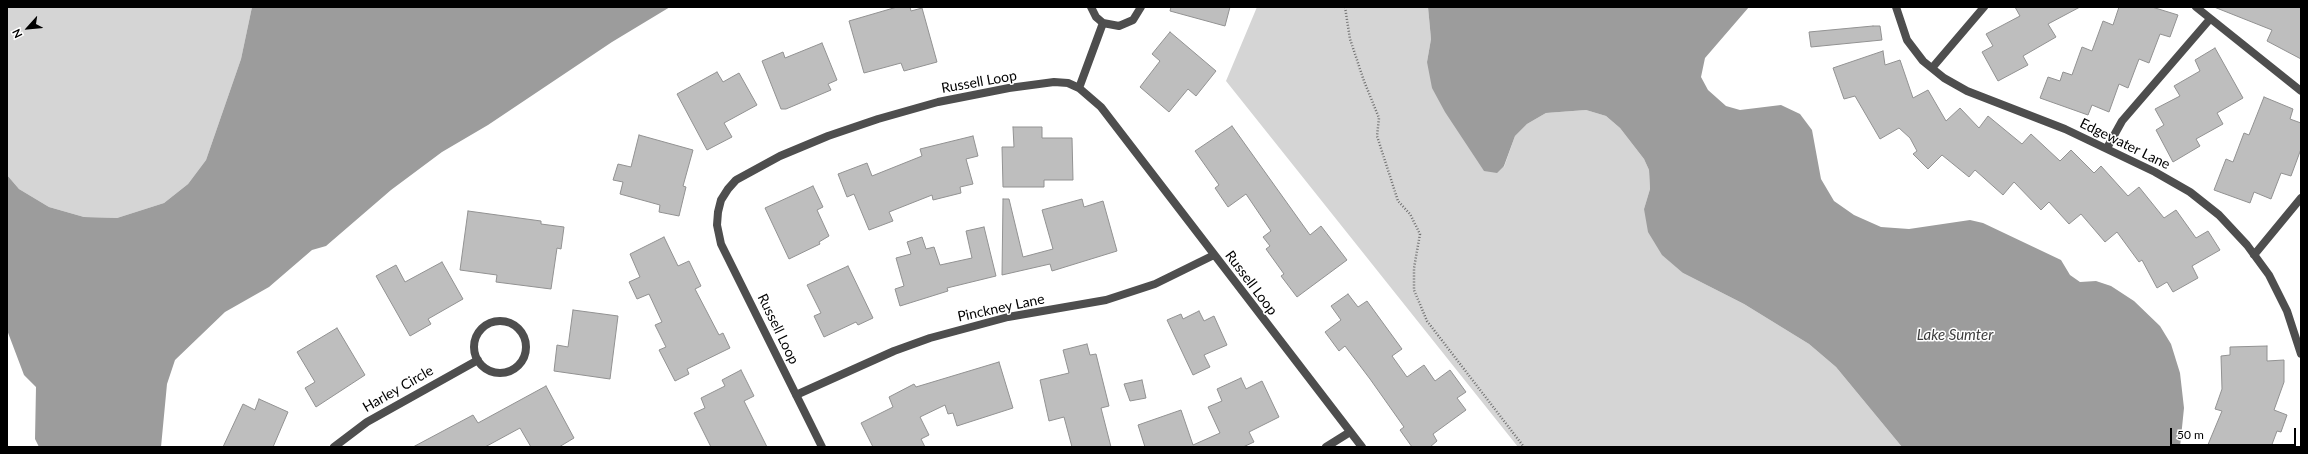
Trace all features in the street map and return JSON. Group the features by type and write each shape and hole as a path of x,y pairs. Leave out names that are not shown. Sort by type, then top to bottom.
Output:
{"street":[{"path":"1091,7 1096,17 1103,23 1119,26 1127,24 1136,17 1141,7"},
{"name":"Edgewater Lane","path":"1896,7 1907,40 1932,68 1944,78 1967,91 2013,107 2156,172 2190,192 2219,215 2254,255 2269,275 2287,311 2301,354"},
{"path":"1932,68 1984,7"},
{"path":"2196,7 2301,91"},
{"path":"2106,148 2122,120 2210,19"},
{"path":"1078,88 1103,23"},
{"name":"Russell Loop","path":"822,447 721,244 717,225 721,200 736,180 780,156 828,136 938,102 1009,88 1054,82 1068,84 1078,88 1101,107 1362,447"},
{"path":"2254,255 2301,198"},
{"name":"Pinckney Lane","path":"796,395 894,351 930,338 1008,317 1106,300 1155,284 1214,255"},
{"path":"494,321 510,323 522,333 526,342 525,351 517,366 500,373 484,367 478,360 474,344 476,336 487,324 494,321"},
{"name":"Harley Circle","path":"334,447 367,422 478,360"},
{"path":"1326,447 1350,432"}],"path":[{"path":"1345,7 1350,39 1364,81 1379,118 1378,136 1395,194 1398,201 1410,214 1420,234 1414,268 1414,290 1427,321 1524,447"}],"shaded area":[{"path":"7,7 252,7 241,59 206,160 188,184 164,203 117,218 84,217 49,207 19,189 7,175"},
{"path":"1257,7 1428,7 1431,39 1427,62 1504,167 1515,136 1527,124 1546,113 1586,110 1606,116 1620,128 1644,159 1649,170 1650,189 1644,209 1683,273 1744,304 1809,344 1836,367 1902,447 1518,447 1226,81"}],"water":[{"path":"252,7 670,7 612,42 488,125 442,152 391,190 326,246 312,250 269,287 225,312 175,360 167,384 161,447 39,447 35,439 36,387 24,375 7,330 7,175 19,189 49,207 84,217 117,218 164,203 188,184 206,160 241,59"},
{"name":"Lake Sumter","path":"1428,7 1749,7 1705,58 1701,77 1708,90 1726,106 1740,110 1781,105 1800,114 1812,130 1821,179 1834,201 1854,215 1881,227 1909,229 1970,220 1983,223 2061,260 2070,275 2080,282 2096,281 2111,286 2134,301 2160,326 2171,344 2180,373 2184,408 2180,447 1902,447 1836,367 1809,344 1744,304 1683,273 1662,255 1648,232 1644,209 1650,189 1649,170 1644,159 1620,128 1606,116 1586,110 1546,113 1527,124 1515,136 1504,166 1497,173 1484,171 1445,112 1432,88 1427,62 1431,39"}],"building":[{"path":"897,7 910,7 911,11 922,8 937,62 904,71 901,63 864,73 849,21"},
{"path":"1171,7 1230,7 1225,26 1170,11"},
{"path":"2015,7 2080,7 2048,24 2056,37 2023,56 2028,65 1998,81 1982,52 1993,46 1986,34 2020,16"},
{"path":"2119,7 2152,7 2178,15 2170,37 2160,34 2149,63 2139,59 2128,88 2119,84 2109,112 2092,105 2088,115 2040,98 2048,77 2060,81 2063,72 2072,75 2082,47 2092,51 2103,21 2113,25"},
{"path":"2214,7 2301,7 2301,59 2267,41 2272,30"},
{"path":"1880,26 1882,40 1811,47 1809,32"},
{"path":"1170,32 1216,71 1196,96 1188,89 1169,112 1140,87 1160,61 1152,54"},
{"path":"822,43 837,80 828,84 831,90 786,109 781,109 762,61 783,52 785,58"},
{"path":"2215,48 2243,98 2217,113 2223,124 2196,139 2200,146 2173,162 2156,130 2164,125 2155,109 2180,96 2174,86 2200,71 2195,60"},
{"path":"1883,51 1885,65 1900,60 1913,98 1928,90 1946,121 1960,108 1979,128 1988,116 2022,144 2031,134 2060,161 2071,150 2094,173 2101,166 2128,196 2139,187 2164,218 2176,210 2196,238 2208,231 2220,250 2192,266 2198,278 2173,292 2167,282 2157,288 2142,260 2139,262 2117,232 2105,242 2081,214 2069,224 2049,202 2041,210 2014,182 2003,195 1975,170 1969,177 1942,155 1928,169 1913,154 1917,151 1910,138 1899,128 1880,139 1855,96 1844,99 1833,68"},
{"path":"717,72 723,82 739,73 757,105 724,123 732,137 707,150 677,94"},
{"path":"2264,97 2293,109 2290,119 2301,123 2301,149 2291,176 2281,173 2271,199 2254,192 2250,203 2214,190 2226,159 2233,162 2244,133 2249,135"},
{"path":"1232,126 1310,235 1321,226 1347,260 1297,297 1281,276 1284,274 1266,249 1270,246 1263,237 1271,231 1246,194 1228,207 1215,188 1219,185 1195,151"},
{"path":"1013,127 1042,127 1042,138 1072,138 1073,180 1044,180 1044,187 1003,187 1002,147 1014,147"},
{"path":"639,135 693,150 683,186 686,187 679,216 659,212 660,205 620,194 623,182 613,180 618,164 631,167"},
{"path":"973,136 978,156 966,159 973,184 960,187 961,193 933,200 932,195 889,212 893,221 869,230 854,194 847,197 838,174 867,163 872,176 922,156 920,149"},
{"path":"813,186 823,207 817,210 829,236 819,242 820,244 789,259 765,208"},
{"path":"1003,199 1009,199 1023,257 1053,249 1042,210 1082,199 1084,207 1103,201 1117,251 1052,271 1050,264 1002,275"},
{"path":"468,211 541,221 541,224 564,227 561,249 557,248 551,289 496,282 497,275 460,270"},
{"path":"984,227 996,276 947,288 948,291 900,306 895,289 904,286 896,258 911,254 907,242 922,237 926,249 934,247 940,265 972,258 966,231"},
{"path":"664,237 678,266 689,261 701,286 695,289 719,335 723,333 730,348 687,369 689,374 675,381 659,350 666,347 655,325 662,322 649,294 637,299 629,282 640,277 630,254"},
{"path":"442,262 463,299 428,319 431,324 410,336 376,276 396,265 405,282"},
{"path":"848,266 873,318 858,325 856,322 824,337 814,316 821,313 807,285"},
{"path":"1348,294 1358,307 1367,301 1402,349 1392,356 1407,377 1424,365 1435,381 1450,370 1466,392 1457,398 1466,410 1433,434 1437,441 1430,447 1412,447 1400,430 1404,427 1370,379 1345,346 1339,351 1325,332 1341,320 1331,306"},
{"path":"573,310 618,316 610,379 554,371 557,345 568,347"},
{"path":"1199,311 1204,321 1214,316 1227,345 1204,355 1210,367 1193,375 1167,320 1181,314 1183,319"},
{"path":"337,328 365,375 316,407 305,388 315,382 297,352"},
{"path":"1087,344 1090,355 1096,354 1109,406 1101,408 1111,447 1072,447 1064,417 1049,421 1040,380 1069,373 1063,350"},
{"path":"2267,346 2267,361 2284,360 2284,382 2274,410 2287,415 2281,432 2277,431 2271,447 2207,447 2222,411 2215,409 2222,389 2221,356 2230,355 2230,347"},
{"path":"999,362 1013,408 957,426 953,413 948,414 945,405 920,417 929,435 921,439 925,447 873,447 861,423 893,407 889,397 914,384 916,387"},
{"path":"741,370 754,396 744,401 767,447 711,447 694,413 705,408 701,398 725,386 722,380"},
{"path":"1241,378 1246,389 1262,381 1279,417 1249,432 1254,442 1243,447 1145,447 1138,425 1181,410 1193,445 1220,433 1208,407 1222,401 1217,389"},
{"path":"1142,380 1146,398 1130,401 1124,384"},
{"path":"546,386 574,438 559,447 531,447 520,428 485,447 413,447 473,415 478,423"},
{"path":"259,399 288,412 273,447 223,447 243,404 255,410"}]}
